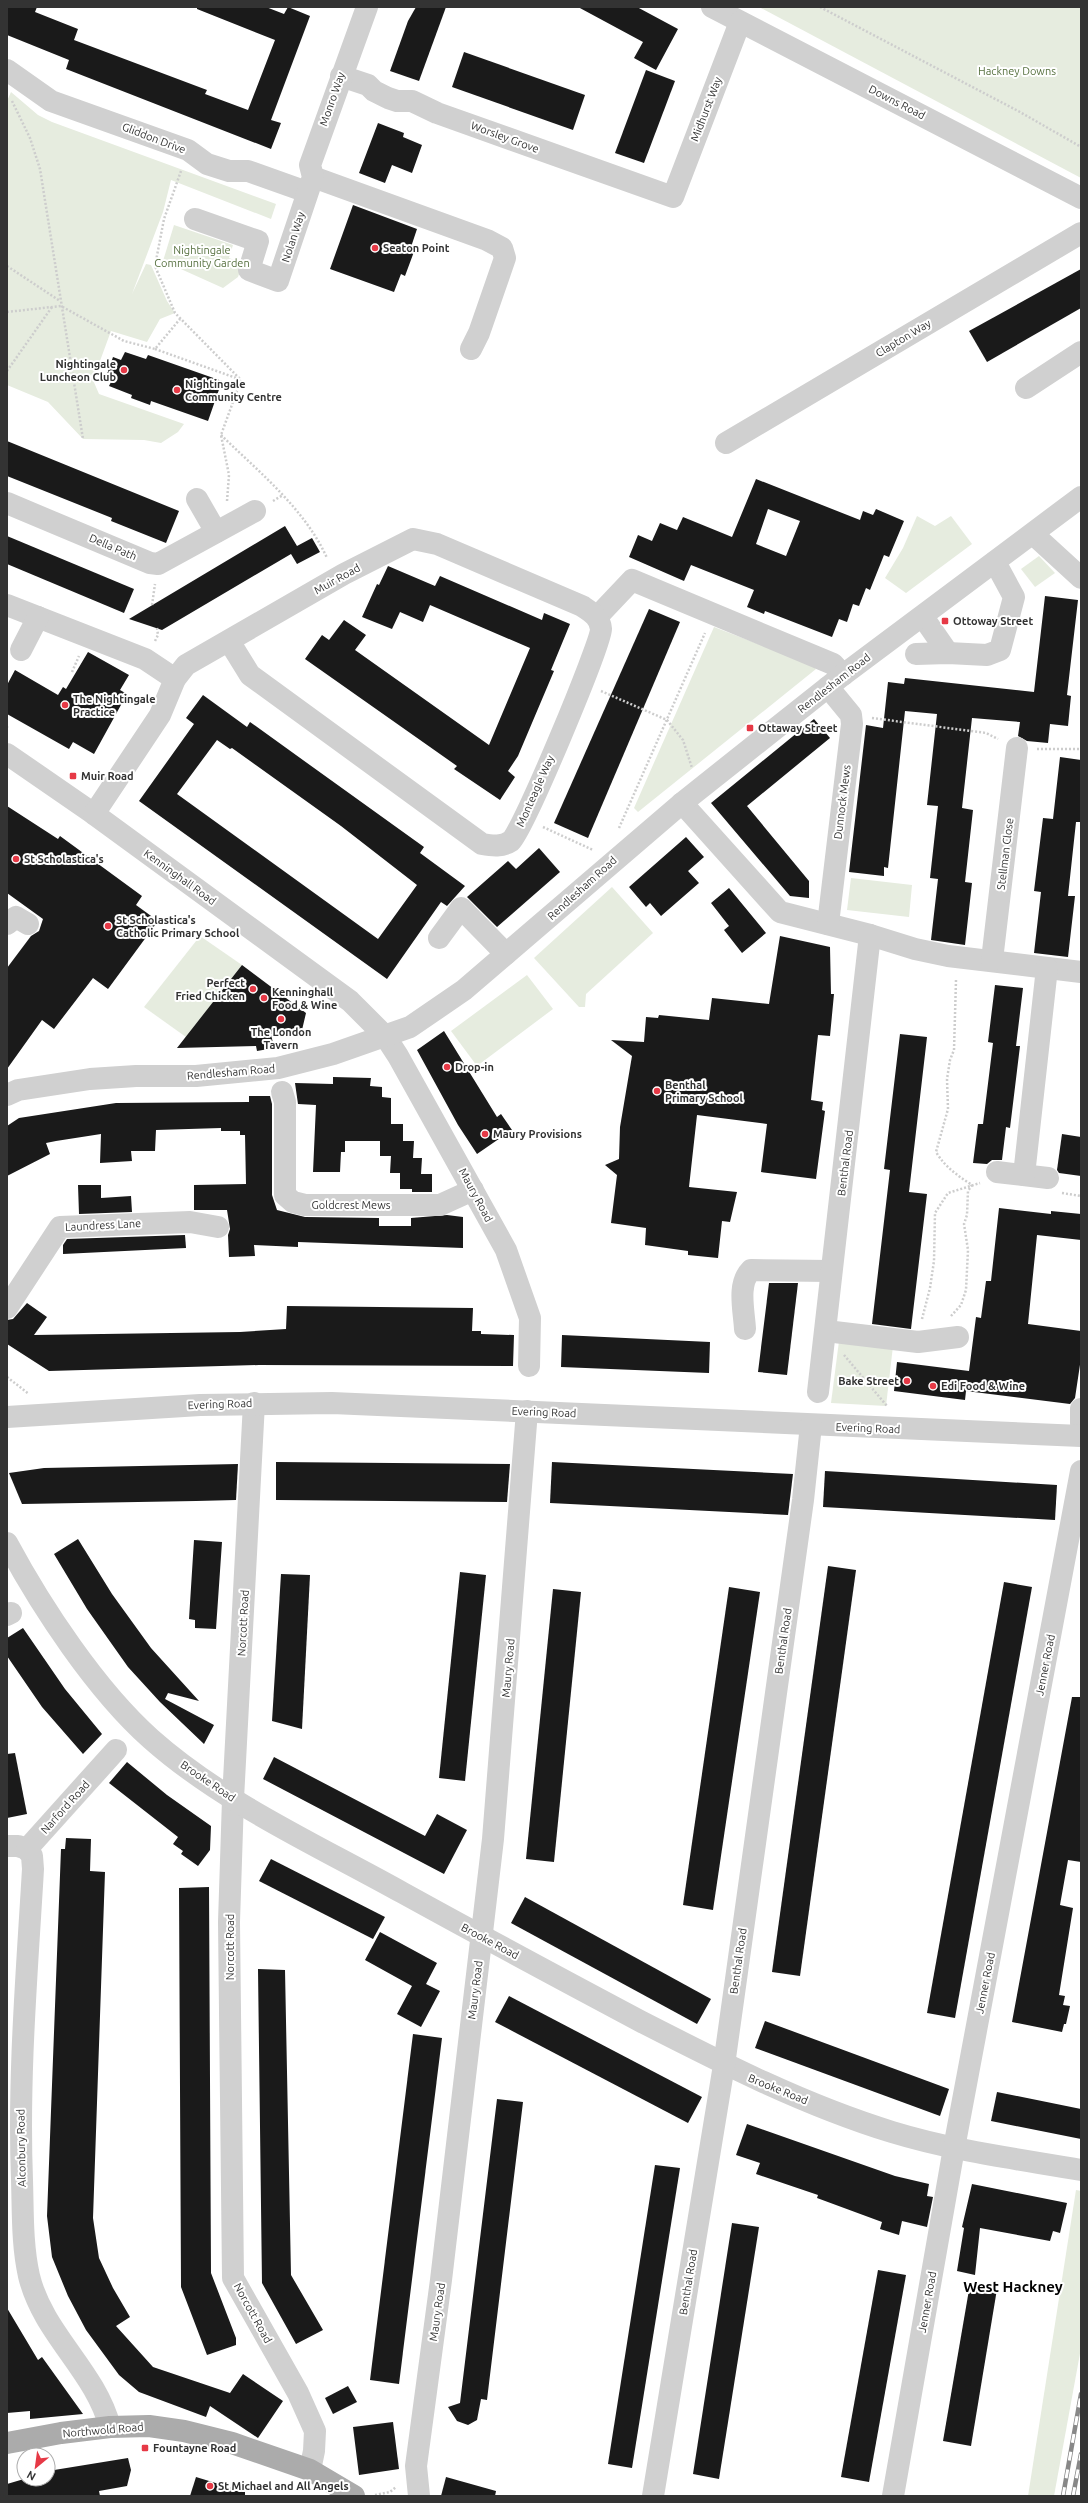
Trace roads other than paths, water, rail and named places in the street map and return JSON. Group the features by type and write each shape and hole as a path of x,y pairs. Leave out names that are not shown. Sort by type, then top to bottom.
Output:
{"main road":[{"name":"Northwold Road","path":"7,2443 61,2433 110,2427 149,2426 184,2431 232,2443 310,2470 354,2496"}],"street":[{"name":"Monro Way","path":"310,185 310,165 367,7"},
{"name":"Downs Road","path":"712,7 1081,198"},
{"name":"Midhurst Way","path":"673,197 740,22"},
{"name":"Gliddon Drive","path":"10,71 51,101 188,150 207,164 229,171 248,171 310,185 487,240 502,248 505,258 479,333 471,349"},
{"name":"Worsley Grove","path":"341,76 368,85 374,91 388,98 397,101 412,101 437,113 673,197"},
{"name":"Nolan Way","path":"195,219 258,241 249,270 278,281 310,185"},
{"name":"Clapton Way","path":"726,443 1081,234"},
{"path":"1026,388 1081,352"},
{"name":"Rendlesham Road","path":"11,1089 98,1078 241,1073 303,1062 410,1027 435,1012 506,954 608,864 701,787 836,681 1081,497"},
{"path":"197,499 220,529"},
{"name":"Della Path","path":"7,503 150,563 158,564 255,511"},
{"path":"1033,534 1081,578"},
{"name":"Muir Road","path":"94,814 160,716 175,679 186,665 344,574 413,539 437,544 582,606 597,617"},
{"path":"916,654 948,653 987,656 1000,650 1014,597 995,562"},
{"path":"597,617 632,580 833,664 836,681"},
{"path":"7,605 145,659 175,679"},
{"path":"21,650 38,617"},
{"name":"Monteagle Way","path":"229,641 250,675 482,844 499,846 512,840 524,819 582,683 600,636 601,628 597,617"},
{"path":"923,617 948,653"},
{"name":"Dunnock Mews","path":"828,924 851,715 836,681"},
{"name":"Stellman Close","path":"992,960 1017,748"},
{"name":"Kenninghall Road","path":"7,754 94,814 350,1001 385,1036"},
{"path":"682,803 780,912 870,934 915,949 948,956 992,960 1081,972"},
{"path":"439,938 461,908 506,954"},
{"path":"7,924 16,917 28,924"},
{"name":"Benthal Road","path":"818,1392 870,934"},
{"path":"1024,1175 1047,968"},
{"name":"Maury Road","path":"385,1036 406,1069 506,1250 530,1318 529,1366"},
{"name":"Goldcrest Mews","path":"282,1092 285,1102 285,1195 293,1202 305,1205 440,1205 473,1190"},
{"path":"998,1172 1048,1178"},
{"name":"Laundress Lane","path":"7,1308 60,1227 190,1222 218,1227"},
{"path":"745,1329 742,1288 746,1275 751,1270 831,1271"},
{"path":"826,1330 915,1342 952,1328"},
{"name":"Evering Road","path":"7,1417 254,1403 332,1403 1081,1436"},
{"name":"Norcott Road","path":"254,1403 233,1799 230,1922 233,2278 298,2393 315,2431 314,2451 310,2470"},
{"path":"1081,1409 1081,1423"},
{"name":"Maury Road","path":"419,2496 416,2466 441,2280 493,1839 527,1411"},
{"name":"Benthal Road","path":"653,2496 724,2064 803,1500 811,1425"},
{"name":"Jenner Road","path":"893,2496 954,2148 1081,1471"},
{"name":"Brooke Road","path":"7,1544 38,1598 98,1680 139,1728 184,1766 233,1799 481,1936 758,2081 889,2131 954,2148 1081,2170"},
{"name":"Narford Road","path":"17,1847 116,1750"},
{"name":"Alconbury Road","path":"17,1847 32,1856 33,1869 13,2087 24,2240 29,2276 44,2316 96,2391 110,2427"}],"railway":[{"path":"1063,2496 1081,2394"},
{"path":"1073,2496 1081,2454"}],"place":[{"name":"Seaton Point","path":"375,248"},
{"name":"Nightingale Luncheon Club","path":"124,370"},
{"name":"Nightingale Community Centre","path":"177,390"},
{"name":"Ottoway Street","path":"945,621"},
{"name":"The Nightingale Practice","path":"65,705"},
{"name":"Ottaway Street","path":"750,728"},
{"name":"Muir Road","path":"73,776"},
{"name":"St Scholastica's","path":"16,859"},
{"name":"St Scholastica's Catholic Primary School","path":"108,926"},
{"name":"Perfect Fried Chicken","path":"253,989"},
{"name":"Kenninghall Food & Wine","path":"264,998"},
{"name":"The London Tavern","path":"281,1019"},
{"name":"Drop-in","path":"447,1067"},
{"name":"Benthal Primary School","path":"657,1091"},
{"name":"Maury Provisions","path":"485,1134"},
{"name":"Bake Street","path":"907,1381"},
{"name":"Edi Food & Wine","path":"933,1386"},
{"name":"Fountayne Road","path":"145,2448"},
{"name":"St Michael and All Angels","path":"210,2486"}],"district":[{"name":"West Hackney","path":"1013,2287"}],"park label":[{"name":"Hackney Downs","path":"1017,71"},
{"name":"Nightingale Community Garden","path":"202,256"}]}
